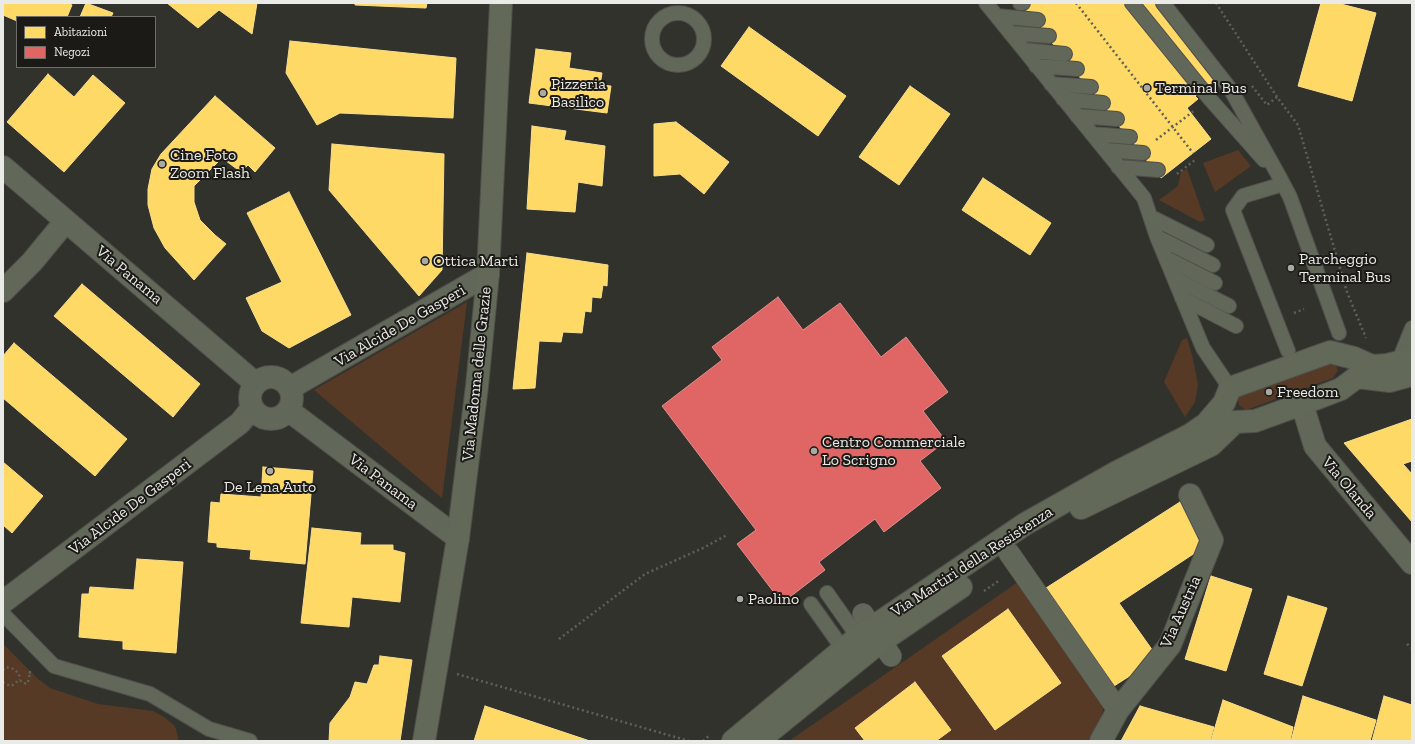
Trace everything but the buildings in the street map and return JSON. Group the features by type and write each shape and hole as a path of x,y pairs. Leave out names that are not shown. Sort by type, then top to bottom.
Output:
{"main road":[{"name":"Via Madonna delle Grazie","path":"424,741 458,538 477,386 488,274 501,3"},
{"path":"1355,367 1341,389 1255,421 1235,422 1227,395 1330,352 1355,367 1390,381 1402,365"},
{"name":"Via Martiri della Resistenza","path":"733,741 868,638 1025,524 1117,472 1190,436 1206,424 1227,395"},
{"name":"Via Martiri della Resistenza","path":"758,741 868,638 1009,553 1058,519 1211,445 1235,422"}],"street":[{"name":"Via Panama","path":"3,167 65,222 255,383"},
{"path":"3,291 32,262 65,222"},
{"name":"Via Alcide De Gasperi","path":"290,388 488,274"},
{"path":"274,376 280,378 290,388 292,399 288,410 276,418 270,419 262,417 252,408 250,395 255,383 261,379 274,376"},
{"name":"Via Olanda","path":"1302,404 1315,446 1412,563"},
{"name":"Via Alcide De Gasperi","path":"3,602 240,423 252,408"},
{"name":"Via Panama","path":"288,410 458,538"},
{"name":"Via Austria","path":"1100,741 1118,710 1170,645 1212,540 1190,495"},
{"name":"Via Martiri della Resistenza","path":"1009,553 1118,710"}],"lane":[{"path":"986,3 1063,100 1144,198 1157,237 1203,348 1227,395"},
{"path":"1132,3 1209,98 1281,181"},
{"path":"1164,3 1231,90 1290,197 1338,333"},
{"path":"997,16 1038,20"},
{"path":"1010,33 1049,36"},
{"path":"1024,50 1065,54"},
{"path":"1036,66 1078,69"},
{"path":"1051,84 1091,87"},
{"path":"1063,100 1103,103"},
{"path":"1077,116 1117,119"},
{"path":"1092,134 1130,138"},
{"path":"1105,150 1143,153"},
{"path":"1118,167 1158,170"},
{"path":"1281,181 1244,196 1232,210 1288,352"},
{"path":"1150,217 1207,245"},
{"path":"1157,237 1213,265"},
{"path":"1166,258 1215,283"},
{"path":"1174,278 1229,306"},
{"path":"1182,298 1236,326"},
{"path":"1402,365 1412,328"},
{"path":"827,594 868,638"},
{"path":"811,604 868,638"},
{"path":"3,614 54,666 150,694 209,729 250,741"}],"path":[{"path":"1076,3 1193,153"},
{"path":"1216,3 1277,97 1298,125 1347,292 1368,341 1385,356 1402,365"},
{"path":"1250,83 1267,105 1277,97"},
{"path":"1172,128 1196,108"},
{"path":"1289,315 1304,309"},
{"path":"559,639 645,574 703,548 727,534"},
{"path":"1408,644 1412,648"},
{"path":"3,670 6,667 14,669 19,674 20,680 26,684 28,682 30,672 29,676"},
{"path":"456,674 689,741"},
{"path":"3,682 10,686 20,680"}],"shaded area":[{"path":"1238,150 1251,166 1215,192 1203,163"},
{"path":"1187,169 1205,220 1200,222 1159,200 1178,186 1181,172"},
{"path":"467,302 442,498 314,390"},
{"path":"1187,338 1198,385 1195,402 1185,417 1164,382 1182,340"},
{"path":"1334,361 1338,370 1333,378 1246,410 1239,405 1238,398 1247,389"},
{"path":"1018,582 1105,701 1096,737 1091,741 789,741"},
{"path":"3,644 37,678 50,688 98,704 153,711 164,717 175,726 179,741 3,741"}],"place":[{"name":"Terminal Bus","path":"1147,88"},
{"name":"Pizzeria Basilico","path":"543,93"},
{"name":"Cine Foto Zoom Flash","path":"162,164"},
{"name":"Ottica Marti","path":"425,261"},
{"name":"Parcheggio Terminal Bus","path":"1291,268"},
{"name":"Freedom","path":"1269,392"},
{"name":"Centro Commerciale Lo Scrigno","path":"814,451"},
{"name":"De Lena Auto","path":"270,471"},
{"name":"Paolino","path":"740,599"}]}
